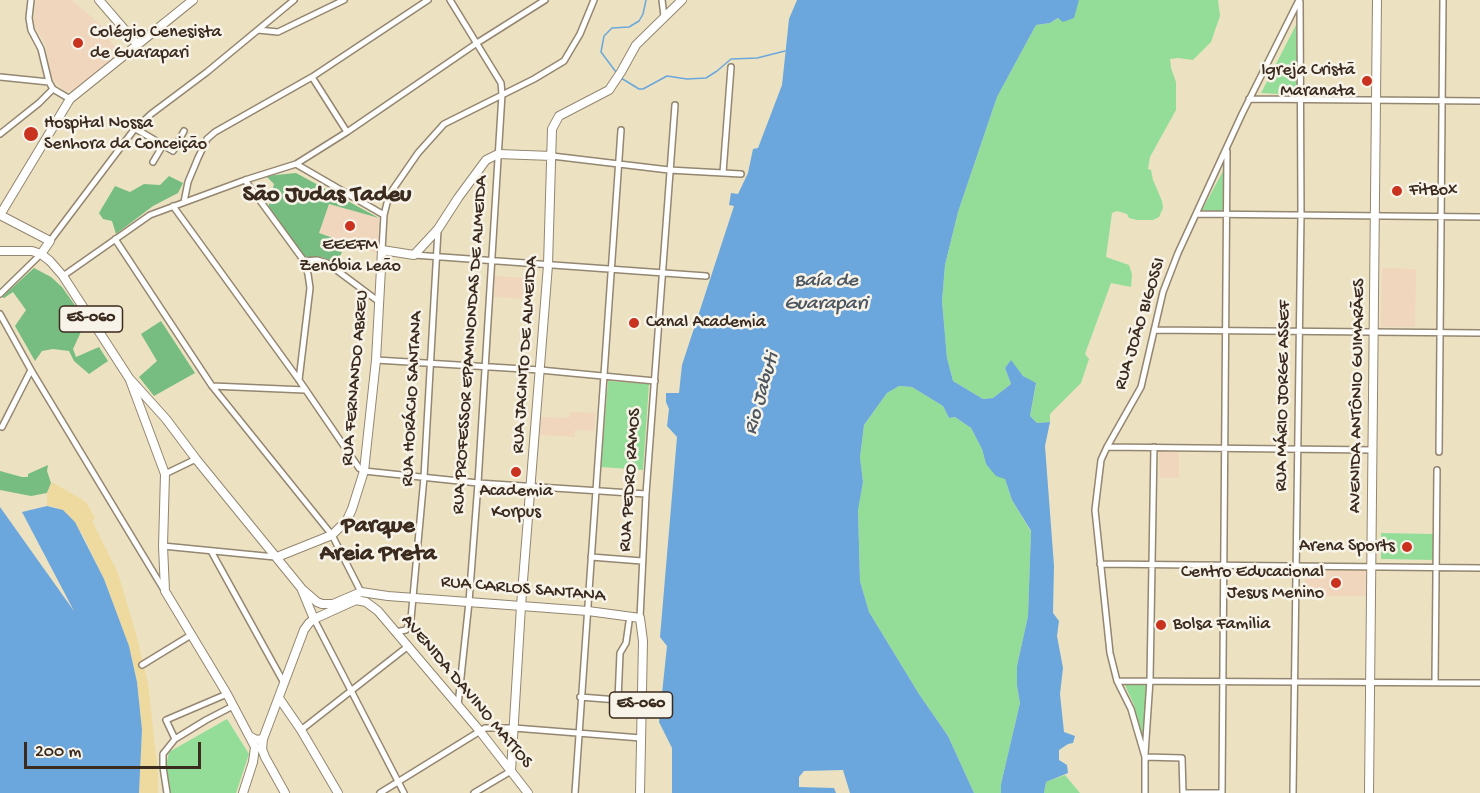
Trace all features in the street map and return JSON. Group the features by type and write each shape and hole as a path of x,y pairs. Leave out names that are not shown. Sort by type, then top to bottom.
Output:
{"main road":[{"path":"0,251 41,254"},
{"name":"ES-060","path":"41,254 63,276 129,378 166,419 277,557"},
{"name":"RUA CARLOS SANTANA","path":"277,557 302,590 317,602 327,605 361,592 588,610 640,618"},
{"name":"RUA CARLOS SANTANA","path":"302,590 314,619"},
{"path":"378,611 378,601 382,595"},
{"path":"314,619 356,600 366,602 378,611"},
{"name":"AVENIDA DAVINO MATTOS","path":"378,611 479,730 528,793"},
{"name":"RUA PEDRO RAMOS","path":"640,618 643,641 640,793"}],"street":[{"path":"31,0 29,18 41,49 49,82 53,89 70,99"},
{"path":"50,241 0,215 70,99 193,0"},
{"path":"0,294 41,254 136,129 151,114 207,72 294,0"},
{"path":"258,30 278,32 344,0"},
{"path":"184,202 188,182 207,139 215,132 312,77 428,0"},
{"name":"RUA PROFESSOR EPAMINONDAS DE ALMEIDA","path":"450,0 501,82 502,94 478,483 458,706"},
{"path":"63,276 150,215 296,164 544,0"},
{"name":"RUA FERNANDO ABREU","path":"332,535 347,520 364,471 376,360 384,214 389,195 418,153 444,123 534,79 564,61 580,34 594,0"},
{"path":"662,0 664,16"},
{"name":"RUA JACINTO DE ALMEIDA","path":"511,771 521,606 548,265 552,129 559,116 609,90 636,45 682,0"},
{"name":"RUA JOÃO BIGOSSI","path":"1145,793 1145,757 1131,709 1116,678 1110,653 1095,510 1101,460 1141,387 1163,292 1249,99 1300,0"},
{"name":"RUA MÁRIO JORGE ASSEF","path":"1293,793 1301,214 1300,0"},
{"name":"AVENIDA ANTÔNIO GUIMARÃES","path":"1369,793 1377,0"},
{"path":"1439,452 1443,0"},
{"path":"100,1 137,44"},
{"path":"723,172 731,67"},
{"path":"0,77 49,82"},
{"path":"312,77 347,132"},
{"path":"0,134 53,89"},
{"path":"1249,99 1480,101"},
{"name":"RUA PEDRO RAMOS","path":"640,618 646,494 675,105"},
{"path":"136,129 173,151 184,131"},
{"path":"575,793 621,130"},
{"path":"153,162 163,146"},
{"path":"1154,447 1150,680 1145,757 1182,758 1184,793 1222,793 1227,150"},
{"path":"498,154 552,156 669,170 741,174"},
{"name":"RUA HORÁCIO SANTANA","path":"414,255 438,229 486,160 498,154"},
{"path":"296,164 384,214"},
{"path":"245,180 304,261 310,288 299,380"},
{"path":"173,206 299,380 354,463 364,471 478,483 646,494"},
{"path":"1197,214 1480,217"},
{"name":"RUA HORÁCIO SANTANA","path":"395,632 404,632 409,627 424,477 438,229"},
{"path":"115,239 212,386 332,535 361,592"},
{"path":"382,250 414,255 706,276"},
{"path":"304,261 317,260 327,263 378,302"},
{"path":"0,314 31,370 252,737 255,747 254,762 243,793"},
{"path":"1154,330 1480,333"},
{"path":"376,360 540,370 655,381"},
{"path":"2,427 31,370"},
{"path":"129,378 165,474 163,546 165,591"},
{"path":"212,386 305,390"},
{"path":"1107,447 1372,450"},
{"path":"165,474 196,459"},
{"path":"1435,682 1437,470"},
{"path":"163,546 277,557 332,535"},
{"path":"211,551 284,683"},
{"path":"591,557 642,561"},
{"path":"1100,564 1480,568"},
{"path":"285,793 265,757 262,749 263,739 304,630 314,619 404,793"},
{"path":"618,700 620,653 626,643 629,622"},
{"path":"142,665 191,635"},
{"path":"301,730 407,647"},
{"path":"1116,678 1223,682 1480,683"},
{"path":"175,739 166,720 227,694"},
{"path":"279,698 301,730 338,793"},
{"path":"580,698 618,700 641,705"},
{"path":"167,793 162,767 163,754 175,739 233,706"},
{"path":"198,708 206,720"},
{"path":"380,793 485,728 514,728 641,738"},
{"path":"252,737 256,740 263,739"},
{"path":"254,762 258,757 265,757"},
{"path":"474,793 511,771"}],"shaded area":[{"name":"Colégio Cenesista de Guarapari","path":"36,0 72,0 112,35 109,40 120,52 73,92 64,90 55,82 50,73 46,46 35,26"},
{"name":"EEEFM Zenóbia Leão","path":"329,204 379,218 377,253 319,233"},
{"path":"1382,268 1416,269 1415,327 1381,327"},
{"path":"495,276 530,278 529,299 494,297"},
{"path":"570,412 596,413 594,431 575,430 575,437 540,435 541,417 569,418"},
{"path":"1159,452 1179,452 1179,478 1160,478"},
{"name":"Centro Educacional Jesus Menino","path":"1304,569 1368,569 1368,596 1305,596"}],"green space":[{"path":"1079,0 1218,0 1220,16 1211,42 1193,60 1170,59 1176,82 1176,110 1150,157 1148,169 1151,170 1162,201 1163,208 1159,217 1153,220 1137,220 1117,211 1112,213 1106,257 1129,265 1132,274 1131,287 1111,283 1085,354 1089,359 1081,383 1050,414 1050,422 1037,423 1030,416 1036,384 1023,376 1011,361 1005,368 1011,384 993,398 983,399 953,381 947,358 942,301 945,265 958,212 997,97 1036,25 1050,23 1075,9"},
{"path":"1296,25 1298,95 1261,93"},
{"path":"1223,171 1224,212 1202,210"},
{"path":"296,173 379,218 329,204 319,233 336,239 335,248 342,252 336,264 322,257 306,258 268,208 274,184 266,176"},
{"path":"169,176 183,183 178,193 153,206 116,234 112,221 103,219 99,213 115,186 130,192 144,184 160,185"},
{"path":"34,268 51,277 62,287 86,321 73,349 76,357 99,347 108,361 89,374 74,361 69,351 53,349 42,351 35,361 15,326 26,310 13,292 2,297"},
{"path":"161,321 195,373 154,396 139,377 157,361 141,334"},
{"path":"608,381 649,384 643,470 601,467"},
{"path":"899,386 912,387 943,406 949,418 955,417 971,428 982,449 986,464 1005,479 1012,500 1031,532 1028,616 1017,666 1020,703 1001,784 1001,793 974,793 948,736 919,694 869,612 860,581 858,509 863,482 860,457 864,425 887,393"},
{"path":"48,465 47,471 51,483 47,493 31,496 0,490 0,471 28,477 28,474"},
{"name":"Arena Sports","path":"1381,533 1434,534 1434,560 1381,559"},
{"path":"1124,683 1146,683 1145,732 1140,733 1134,705"},
{"path":"227,719 249,754 236,793 169,793 166,766 169,752"},
{"path":"1065,775 1080,793 1044,793 1046,782"}],"sand":[{"path":"52,482 86,502 95,518 92,521 118,573 148,683 158,793 139,793 142,730 137,681 129,646 104,579 82,533 56,507 47,506 47,493"}],"water":[{"name":"Baía de Guarapari","path":"797,0 1079,0 1074,18 1063,22 1058,18 1050,23 1036,25 997,97 958,212 945,265 942,301 947,358 953,381 983,399 993,398 1011,384 1005,368 1011,360 1023,376 1036,383 1030,416 1037,423 1050,422 1045,446 1054,566 1053,613 1059,621 1057,636 1063,668 1060,694 1064,732 1075,736 1073,743 1059,750 1059,760 1067,765 1068,773 1046,782 1044,793 1001,793 1001,784 1020,703 1017,666 1028,616 1031,531 1012,500 1005,479 996,476 986,464 982,449 971,428 955,417 949,418 943,406 912,387 899,386 887,393 864,425 860,457 863,482 858,510 860,581 869,612 919,694 948,736 974,793 850,793 843,770 804,771 799,777 799,787 834,788 836,793 672,793 672,748 659,722 667,646 660,637 677,437 667,426 669,409 666,393 679,393 682,365 734,206 729,205 731,193 738,194 748,173 753,149 758,148 782,85 789,19"},
{"path":"47,506 63,510 75,522 104,579 129,646 137,682 142,730 139,793 0,793 0,507 74,611 22,512"}],"waterway":[{"path":"616,72 601,52 604,36 612,28 629,27 639,21 646,0"},
{"path":"621,78 643,89 667,76 687,79 706,78 731,59 757,58 785,51"}],"place":[{"name":"Colégio Cenesista de Guarapari","path":"78,43"},
{"name":"Igreja Cristã Maranata","path":"1367,81"},
{"name":"Hospital Nossa Senhora da Conceição","path":"31,134"},
{"name":"FitBox","path":"1397,191"},
{"name":"EEEFM Zenóbia Leão","path":"350,226"},
{"name":"Canal Academia","path":"634,323"},
{"name":"Academia Korpus","path":"516,472"},
{"name":"Arena Sports","path":"1407,547"},
{"name":"Centro Educacional Jesus Menino","path":"1336,583"},
{"name":"Bolsa Familia","path":"1161,625"}],"district":[{"name":"São Judas Tadeu","path":"327,196"},
{"name":"Parque Areia Preta","path":"378,541"}],"water label":[{"name":"Rio Jabuti","path":"763,394"}]}
